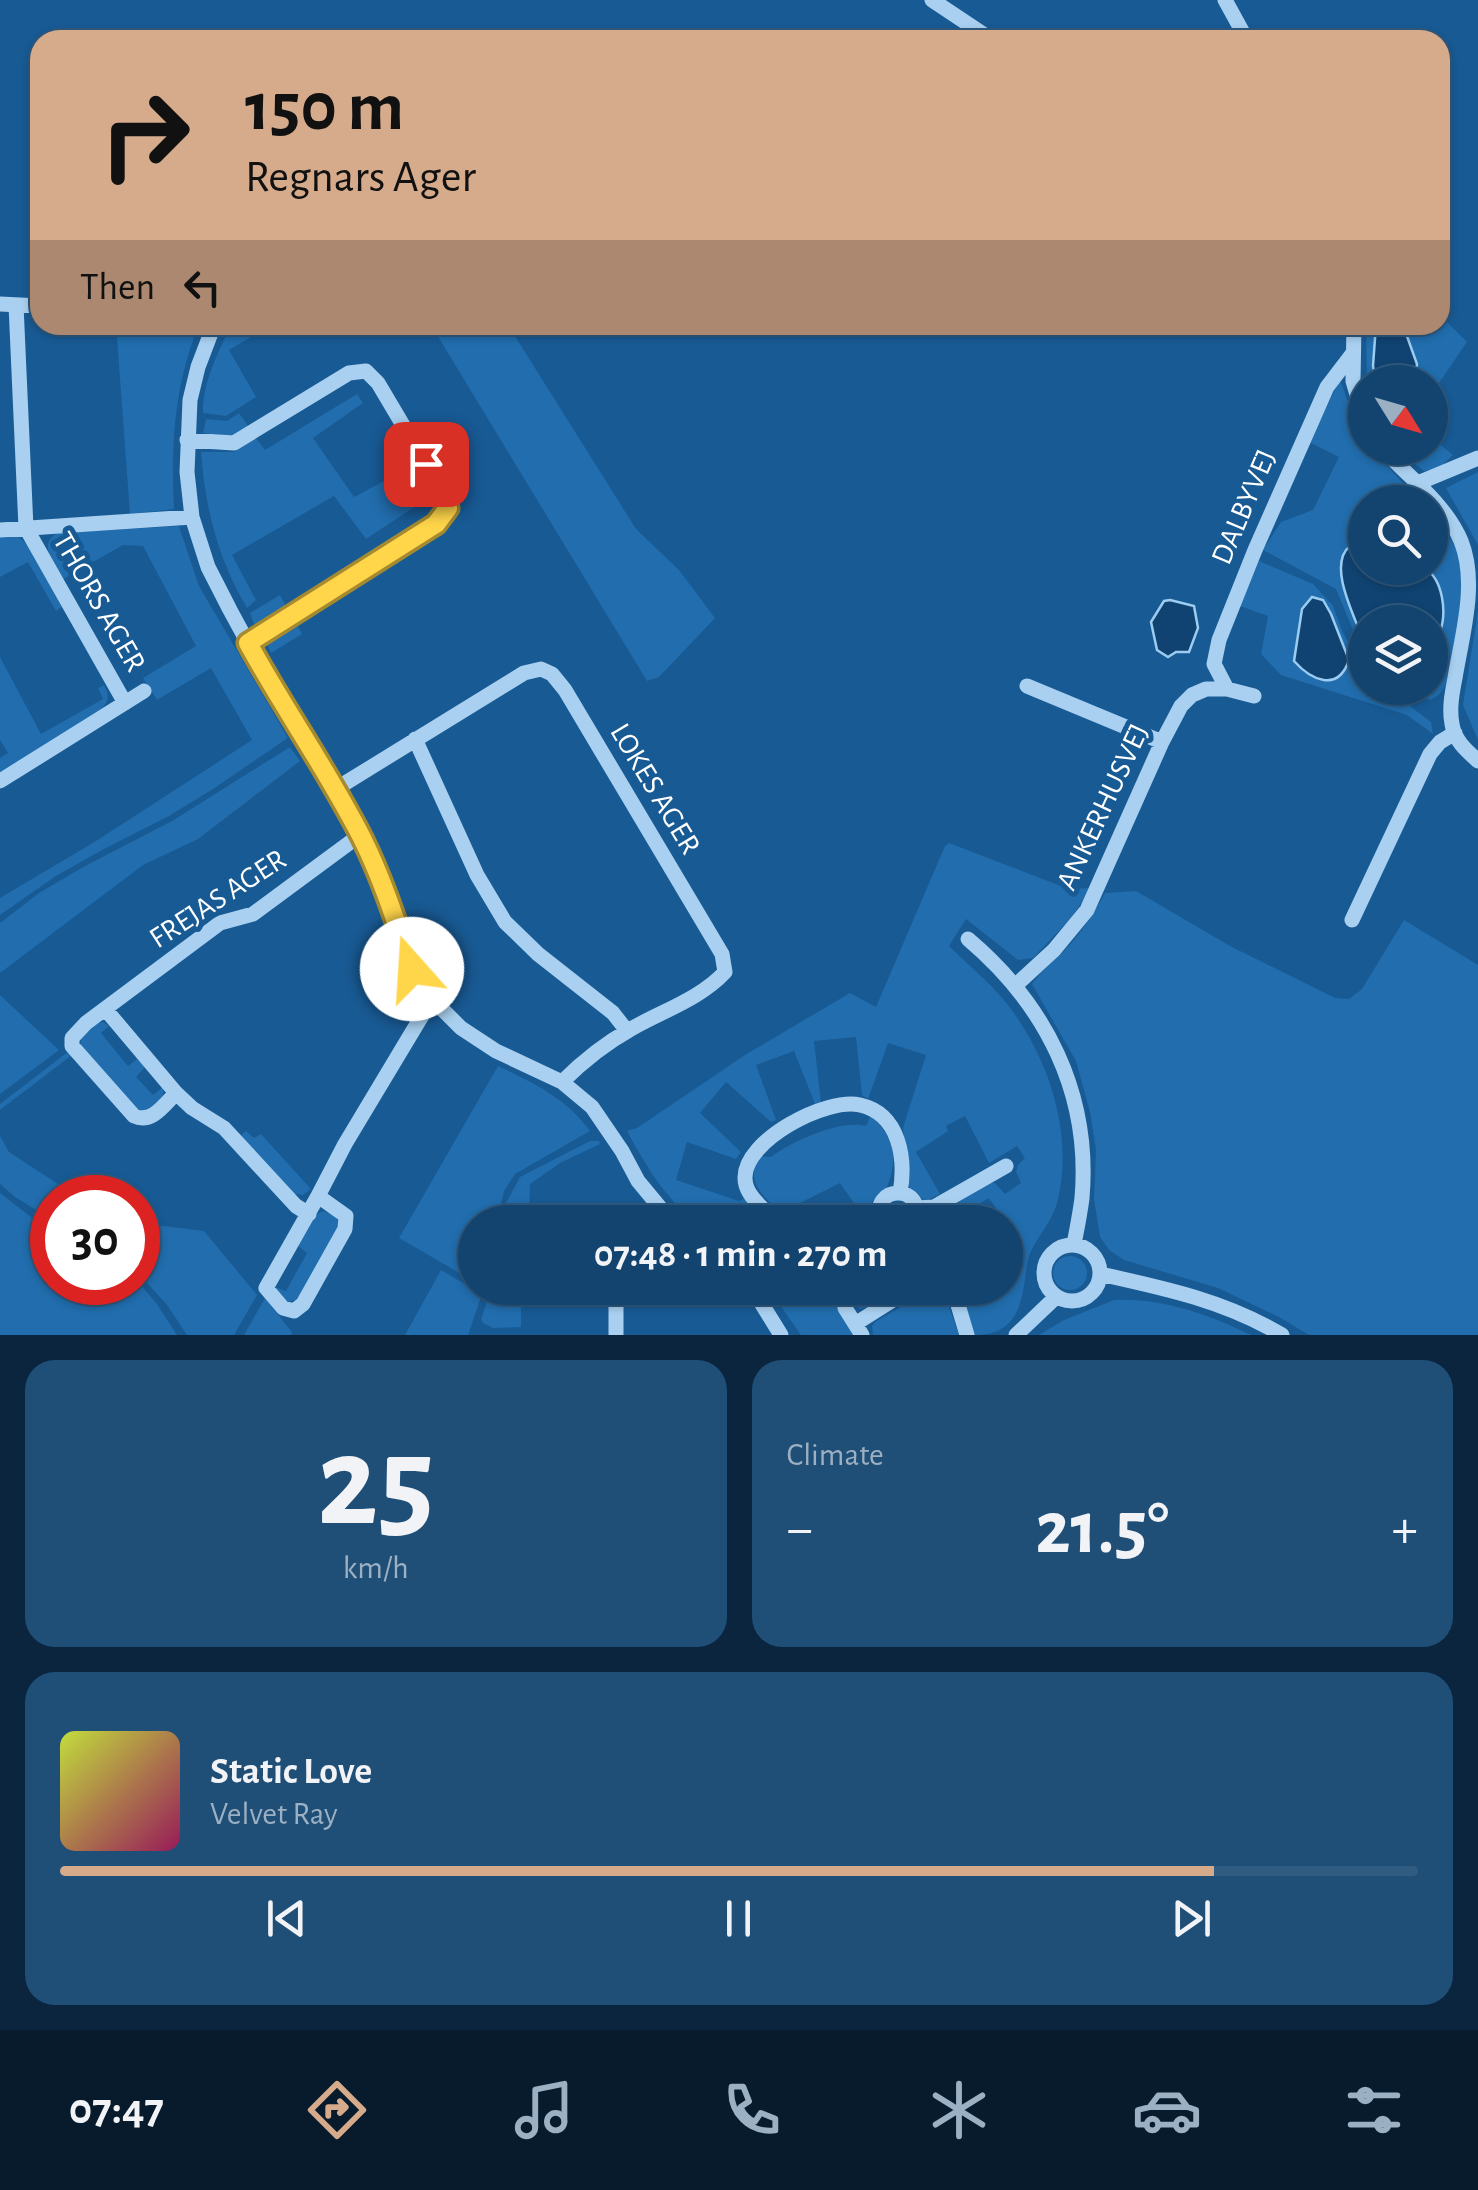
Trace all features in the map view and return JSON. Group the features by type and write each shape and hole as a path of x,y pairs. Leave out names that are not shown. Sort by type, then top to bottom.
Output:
{"street":[{"path":"932,0 977,30"},
{"path":"1226,0 1242,30"},
{"name":"THORS AGER","path":"8,304 26,528 124,703"},
{"path":"210,335 190,400 187,472 192,517 208,567 248,643 360,835 381,880 412,969 432,999 461,1028 496,1051 562,1082 592,1107 656,1205"},
{"path":"1353,365 1354,335"},
{"name":"DALBYVEJ","path":"1226,690 1214,664 1219,640 1327,387 1353,354"},
{"path":"187,440 234,443 349,373 366,371 406,429 448,508 436,524 248,643"},
{"path":"1418,483 1478,458"},
{"path":"1399,465 1450,521 1462,542 1469,600 1451,701 1452,724 1460,743 1478,762"},
{"name":"THORS AGER","path":"0,530 192,517"},
{"name":"LOKES AGER","path":"334,790 524,673 541,669 552,674 565,690 722,954 725,972 712,986 628,1031 562,1082"},
{"path":"1027,686 1162,742"},
{"name":"ANKERHUSVEJ","path":"1016,985 1054,950 1087,910 1181,706 1206,689 1226,690"},
{"path":"1226,690 1254,696"},
{"name":"THORS AGER","path":"0,780 144,691"},
{"path":"1352,920 1430,754 1455,733"},
{"path":"416,739 477,875 505,922 538,954 614,1012 628,1031"},
{"name":"FREJAS AGER","path":"176,1094 154,1115 142,1119 134,1116 72,1046 72,1038 86,1022 220,923 253,914 360,835"},
{"path":"968,939 1016,985 1042,1022 1062,1064 1076,1108 1082,1153 1082,1199 1074,1244"},
{"path":"318,1196 346,1216 345,1229 304,1304 294,1312 283,1308 266,1288 345,1144 432,999"},
{"path":"106,1010 176,1094 224,1128 296,1206 310,1214"},
{"path":"760,1205 748,1192 744,1175 756,1150 771,1135 798,1120 833,1107 857,1104 878,1112 894,1131 901,1146 904,1173 900,1194"},
{"path":"939,1205 1006,1166"},
{"path":"880,1205 893,1193 906,1194 914,1205"},
{"path":"1074,1244 1096,1258 1100,1274 1088,1296 1072,1301 1056,1297 1045,1282 1045,1264 1056,1249 1074,1244"},
{"path":"1100,1274 1177,1290 1220,1304 1282,1335"},
{"path":"1016,1335 1056,1297"},
{"path":"616,1305 617,1335"},
{"path":"763,1305 781,1335"},
{"path":"845,1308 858,1330 890,1305"},
{"path":"958,1305 966,1335"}],"shaded area":[{"path":"1450,325 1467,342 1448,370 1448,365 1367,365 1366,335 1450,335"},
{"path":"117,335 196,335 184,370 176,416 174,509 130,514"},
{"path":"226,335 254,335 229,350 256,397 226,416 203,413 208,379"},
{"path":"437,335 514,335 636,529 679,570 715,618 659,677 647,681"},
{"path":"1375,335 1407,335 1417,364 1373,365"},
{"path":"1340,380 1348,401 1348,465 1386,465 1405,485 1348,485 1348,585 1448,585 1448,536 1451,540 1460,559 1462,604 1448,677 1448,605 1348,605 1348,618 1336,589 1263,550 1281,522 1313,510 1339,457 1309,442"},
{"path":"357,394 363,403 313,438 354,497 403,471 422,502 366,539 334,496 232,555 256,600 247,608 215,533 201,452 234,452 256,438 265,450"},
{"path":"239,413 248,426 232,436 203,433 206,419 227,421"},
{"path":"1417,465 1442,465 1439,468 1424,471"},
{"path":"1478,472 1478,545 1448,492 1448,487"},
{"path":"179,526 199,586 288,738 213,789 56,876 0,915 0,898 252,740 211,668 157,700 143,678 196,646 143,546 123,545 63,579 48,549 57,533"},
{"path":"15,534 28,545 62,607 56,611 28,562 0,577 0,535"},
{"path":"1348,549 1348,585 1438,585 1442,605 1350,605 1342,577"},
{"path":"1259,561 1313,584 1333,606 1348,641 1348,696 1281,675 1261,654 1268,616 1240,606"},
{"path":"280,595 287,608 255,627 250,613"},
{"path":"1312,597 1323,600 1331,614 1348,657 1338,677 1316,678 1294,661 1302,609"},
{"path":"1164,601 1194,606 1198,628 1189,652 1176,652 1168,657 1157,650 1151,622"},
{"path":"1478,611 1478,740 1463,705"},
{"path":"295,621 302,634 271,653 265,639"},
{"path":"0,657 41,734 103,699 98,688 104,685 106,702 98,711 0,772 0,758 8,753 0,740"},
{"path":"1376,705 1408,705 1431,722 1433,734 1407,715"},
{"path":"290,747 300,761 198,839 143,865 0,973 0,923 39,893 172,821"},
{"path":"949,843 1069,889 1092,888 1070,919 1033,958 1018,960 966,919 949,946 1020,1021 1045,1070 1060,1123 1062,1177 1057,1203 1029,1256 1023,1291 1023,1205 994,1205 989,1198 977,1205 953,1205 988,1183 995,1183 1005,1194 1021,1183 1016,1172 1025,1158 1017,1146 989,1163 965,1116 946,1126 948,1131 916,1152 940,1194 925,1201 906,1182 903,1128 926,1055 888,1043 868,1099 862,1095 856,1037 814,1041 821,1103 815,1104 794,1051 756,1065 776,1120 771,1122 726,1082 700,1113 741,1152 736,1159 687,1142 676,1180 739,1201 747,1197 754,1205 678,1205 649,1169 627,1131 850,993 876,1007"},
{"path":"1136,891 1230,946 1335,998 1349,999 1362,989 1404,920 1478,965 1478,1335 1309,1335 1218,1288 1124,1260 1109,1250 1100,1237 1094,1199 1096,1150 1076,1061 1032,984 1072,942 1105,893"},
{"path":"0,995 59,1050 0,1094"},
{"path":"103,1022 109,1026 101,1033 128,1066 137,1059 146,1066 136,1077 153,1095 163,1087 160,1104 141,1112 133,1109 82,1050 85,1031"},
{"path":"69,1051 72,1055 0,1110 0,1104"},
{"path":"498,1066 560,1100 590,1131 515,1174 501,1205 458,1205 458,1272 399,1238"},
{"path":"871,1115 885,1132 893,1157 887,1187 870,1205 855,1205 840,1183 796,1205 772,1205 760,1192 754,1176 760,1156 771,1157 803,1138 830,1129 866,1126"},
{"path":"246,1131 254,1138 261,1134 311,1189 303,1195 289,1190 241,1135"},
{"path":"0,1136 9,1152 44,1175 30,1175 30,1206 0,1184"},
{"path":"590,1141 599,1141 600,1144 560,1163 530,1184 529,1205 506,1205 520,1177"},
{"path":"0,1193 30,1216 30,1305 158,1305 177,1335 0,1335"},
{"path":"323,1211 335,1215 339,1233 301,1298 285,1303 275,1287 286,1291 307,1253 297,1245 313,1216"},
{"path":"160,1226 204,1231 257,1295 234,1335 187,1335 160,1297"},
{"path":"1070,1256 1082,1261 1087,1273 1082,1285 1070,1290 1058,1285 1053,1273 1058,1261"},
{"path":"441,1270 458,1280 458,1305 478,1305 468,1335 405,1335"},
{"path":"265,1298 291,1331 292,1335 244,1335"},
{"path":"1114,1300 1185,1309 1251,1335 1039,1335 1064,1320"},
{"path":"486,1305 521,1305 521,1327 493,1328 481,1320"},
{"path":"780,1305 844,1305 839,1308 856,1335 801,1335"},
{"path":"904,1305 948,1305 959,1335 873,1335 875,1322"},
{"path":"963,1305 1019,1305 1001,1329 974,1335"}],"route":[{"path":"412,969 381,880 360,835 248,643 436,524 448,508 426,464"}]}
